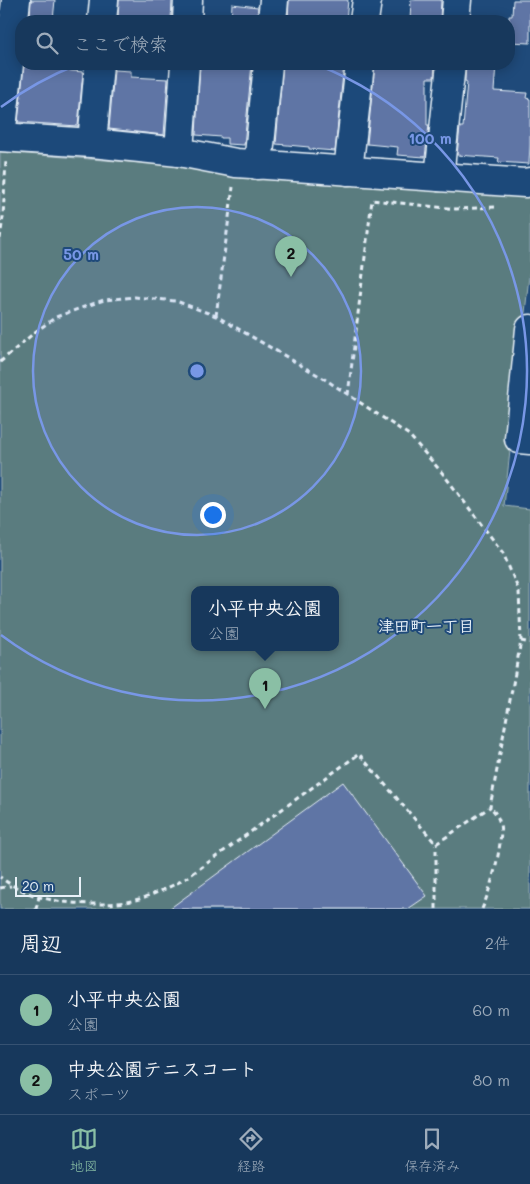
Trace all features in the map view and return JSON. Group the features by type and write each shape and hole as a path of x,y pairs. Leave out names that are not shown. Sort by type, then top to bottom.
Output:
{"street":[{"path":"16,0 1,137 92,143 179,152 247,164 530,182"},
{"path":"103,15 104,0"},
{"path":"187,15 188,0"},
{"path":"273,15 274,0"},
{"path":"365,15 367,0"},
{"path":"456,15 457,0"},
{"path":"92,143 98,70"},
{"path":"179,152 184,70"},
{"path":"247,164 267,70"},
{"path":"348,171 359,70"},
{"path":"439,177 450,70"},
{"path":"530,329 519,439 530,440"}],"path":[{"path":"0,239 4,216 6,152 1,137"},
{"path":"216,316 247,164"},
{"path":"348,395 372,200 456,208 504,207"},
{"path":"0,362 56,317 104,300 135,297 176,302 216,316 323,378 409,435 444,475 503,553 519,591 520,641 490,807 436,844"},
{"path":"520,641 530,643"},
{"path":"0,877 12,886 38,897 73,904 119,904 140,899 185,880 359,754 436,844 436,909"},
{"path":"482,909 487,898 498,852 500,826 497,814 490,807"},
{"path":"0,888 12,886"},
{"path":"36,909 38,897"}],"green space":[{"path":"0,152 530,193 530,267 504,506 530,509 530,909 0,909"}],"building":[{"path":"31,0 55,0 54,15 30,15"},
{"path":"119,0 172,0 171,15 118,15"},
{"path":"289,0 348,0 347,15 288,15"},
{"path":"411,0 441,0 440,15 410,15"},
{"path":"513,0 530,0 530,43 515,42 515,15 512,15"},
{"path":"232,4 258,7 257,15 231,15"},
{"path":"24,70 83,72 78,126 18,122"},
{"path":"114,70 131,71 131,77 168,79 164,135 109,129"},
{"path":"200,70 251,70 244,145 227,144 227,138 196,135"},
{"path":"282,70 343,70 335,151 276,144"},
{"path":"374,70 435,70 434,78 427,78 427,125 429,125 425,157 397,155 398,147 367,144"},
{"path":"466,70 496,70 494,91 527,93 526,98 530,99 529,164 498,162 499,158 457,155 460,127 463,127 467,82 465,81"},
{"path":"343,782 427,896 408,909 169,909"}],"place":[{"name":"中央公園テニスコート","path":"291,277"},
{"name":"小平中央公園","path":"265,709"}],"district":[{"name":"津田町一丁目","path":"426,625"}]}
